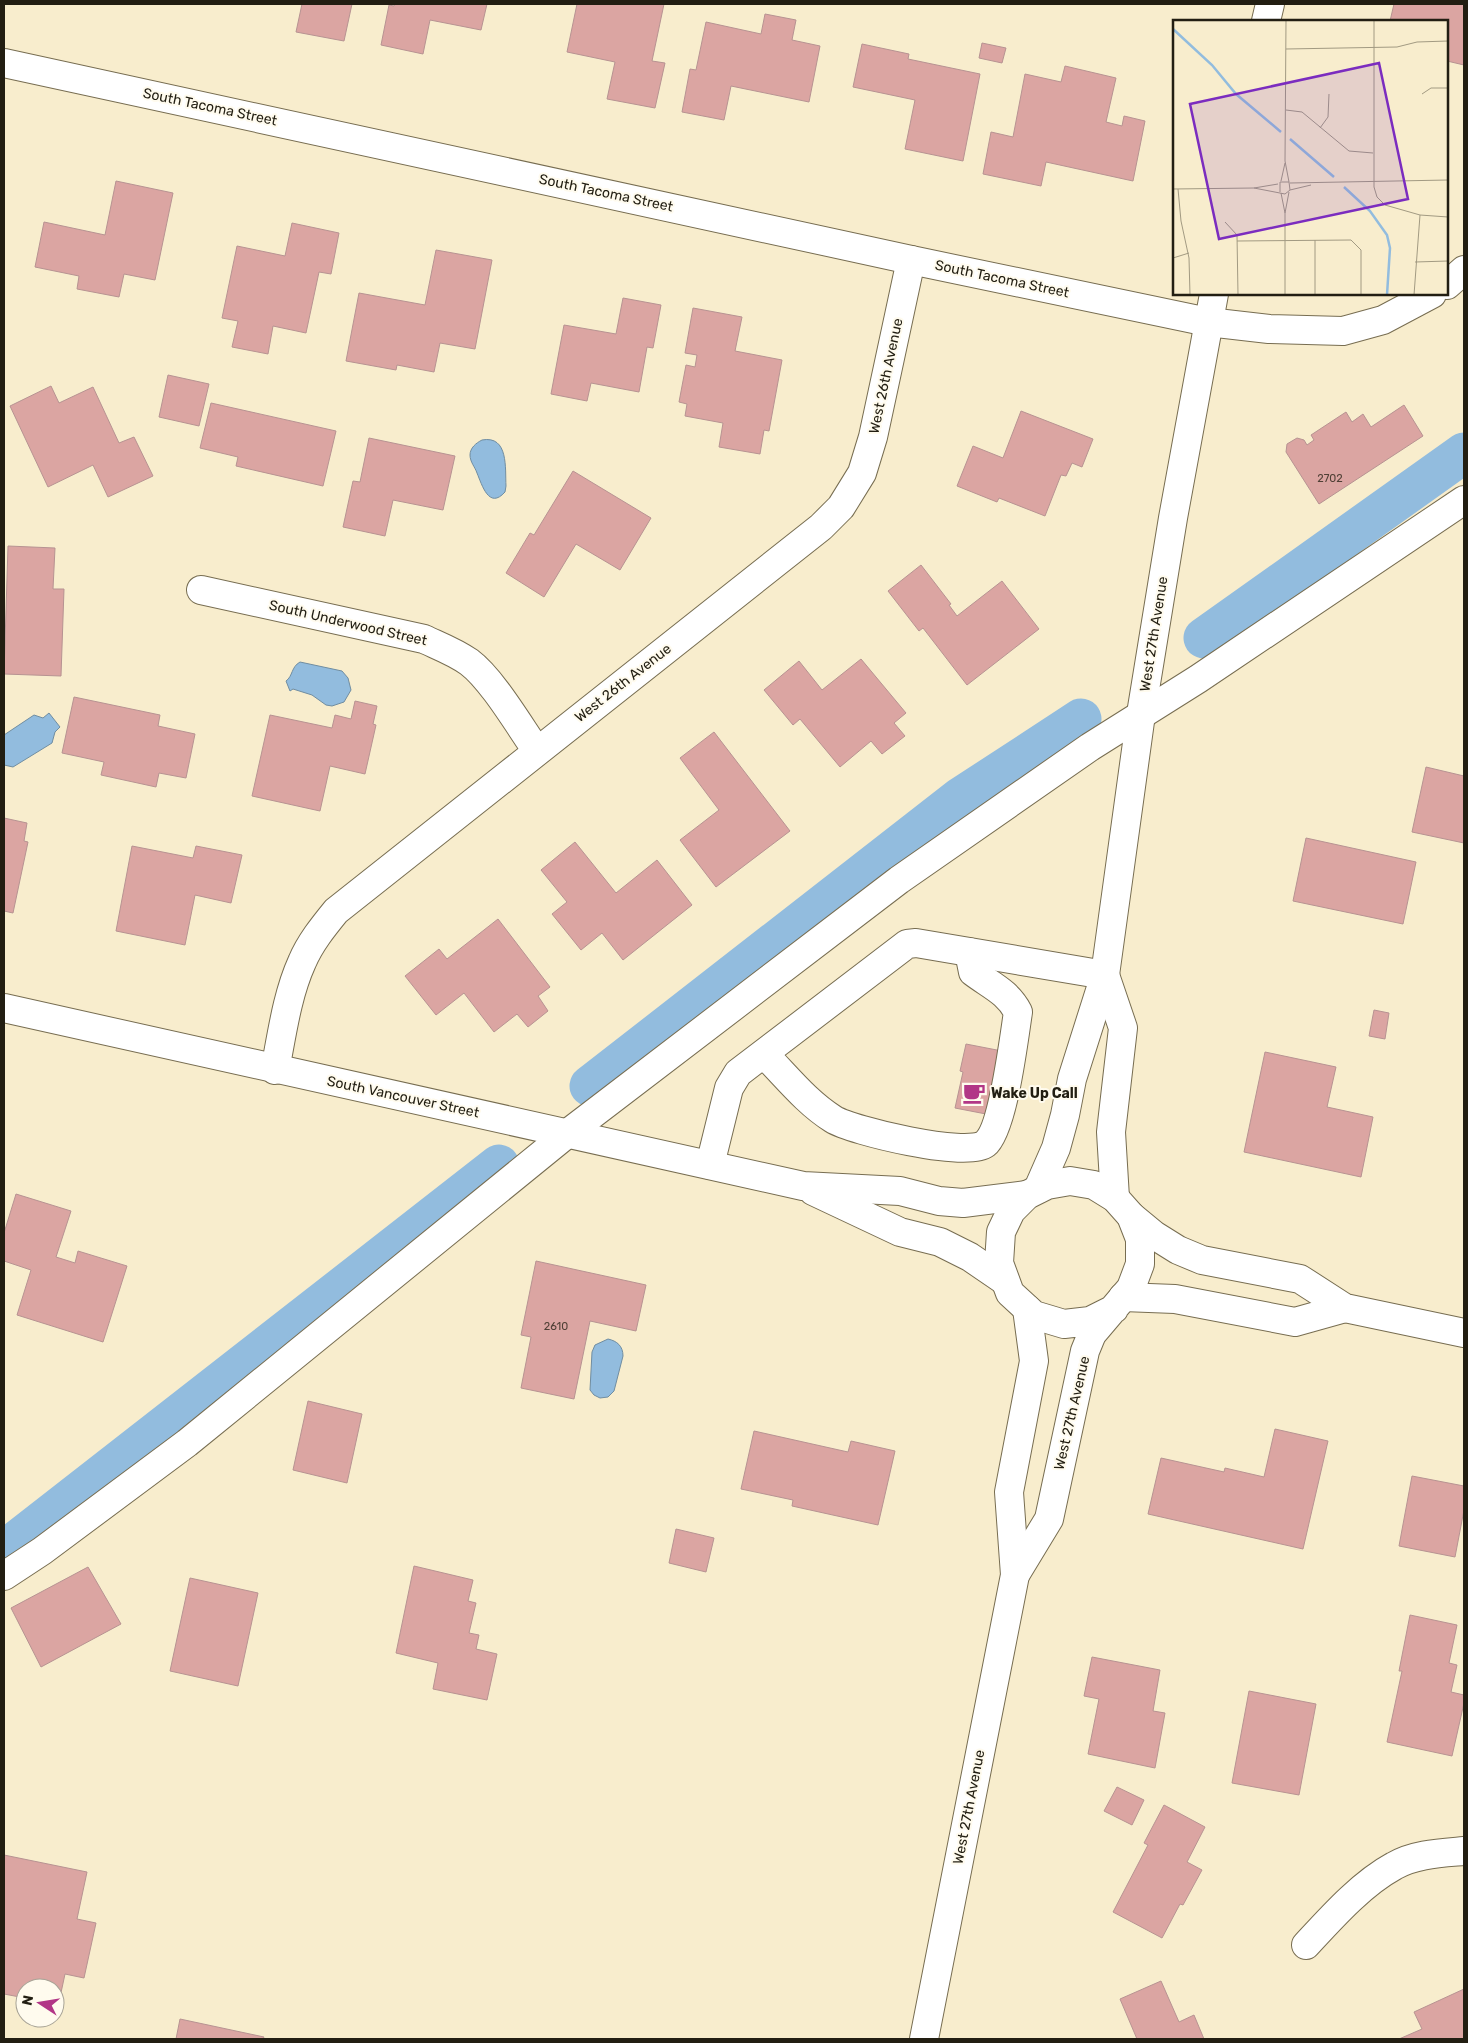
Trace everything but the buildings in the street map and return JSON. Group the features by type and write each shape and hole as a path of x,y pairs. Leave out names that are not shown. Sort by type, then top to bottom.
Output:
{"street":[{"path":"1266,20 1270,4"},
{"name":"South Tacoma Street","path":"4,63 911,260 1208,322 1270,330 1343,331 1382,320 1430,295"},
{"name":"West 26th Avenue","path":"275,1070 291,994 302,961 317,935 336,911 821,527 842,507 862,474 873,437 911,260"},
{"path":"1448,284 1464,270"},
{"name":"West 27th Avenue","path":"1118,1303 1090,1321 1064,1324 1034,1314 1010,1293 1005,1281 999,1264 1001,1232 1011,1211 1033,1192 1056,1148 1066,1115 1072,1079 1105,976 1142,714 1173,518 1214,295"},
{"path":"4,1576 42,1551 188,1442 568,1133 899,880 1090,747 1198,679 1464,500"},
{"name":"South Underwood Street","path":"201,590 424,639 446,649 470,663 490,685 538,751"},
{"path":"710,1165 729,1088 738,1073 907,944 916,943 1105,976"},
{"path":"764,1054 814,1106 836,1120 869,1131 949,1148 972,1148 984,1144 995,1130 1003,1098 1018,1012 1013,1002 1002,991 988,984 973,972 969,952"},
{"name":"West 27th Avenue","path":"1015,1575 1049,1520 1085,1351 1092,1334 1131,1288 1140,1264 1140,1239 1123,1207 1111,1132 1123,1028 1105,976"},
{"name":"South Vancouver Street","path":"4,1008 275,1070 803,1186 900,1190 939,1201 963,1203 1033,1192"},
{"path":"1033,1192 1047,1185 1070,1181 1094,1185 1123,1207 1154,1235 1178,1250 1202,1260 1300,1279 1345,1308 1464,1332"},
{"name":"South Vancouver Street","path":"803,1186 900,1232 940,1242 970,1257 1005,1281"},
{"path":"1118,1303 1174,1299 1295,1322 1345,1308"},
{"name":"West 27th Avenue","path":"924,2039 1015,1575 1009,1492 1034,1361 1027,1309"},
{"path":"1306,1945 1334,1915 1365,1887 1394,1865 1426,1855 1464,1851"}],"water":[{"path":"482,440 491,440 497,443 504,455 506,486 505,492 499,497 490,497 487,494 470,458 472,448"},
{"path":"300,662 342,671 348,678 351,690 344,702 332,706 326,705 312,695 293,689 290,691 286,681 295,666"},
{"path":"49,713 60,727 55,732 52,743 13,767 4,765 4,735 34,715 43,718"},
{"path":"608,1339 619,1344 623,1356 614,1391 608,1397 600,1398 590,1390 592,1352 595,1345"}],"waterway":[{"path":"1204,638 1464,453"},
{"path":"590,1086 960,798 1081,719"},
{"path":"4,1551 499,1165"}],"place":[{"name":"Wake Up Call","path":"974,1093"}]}
